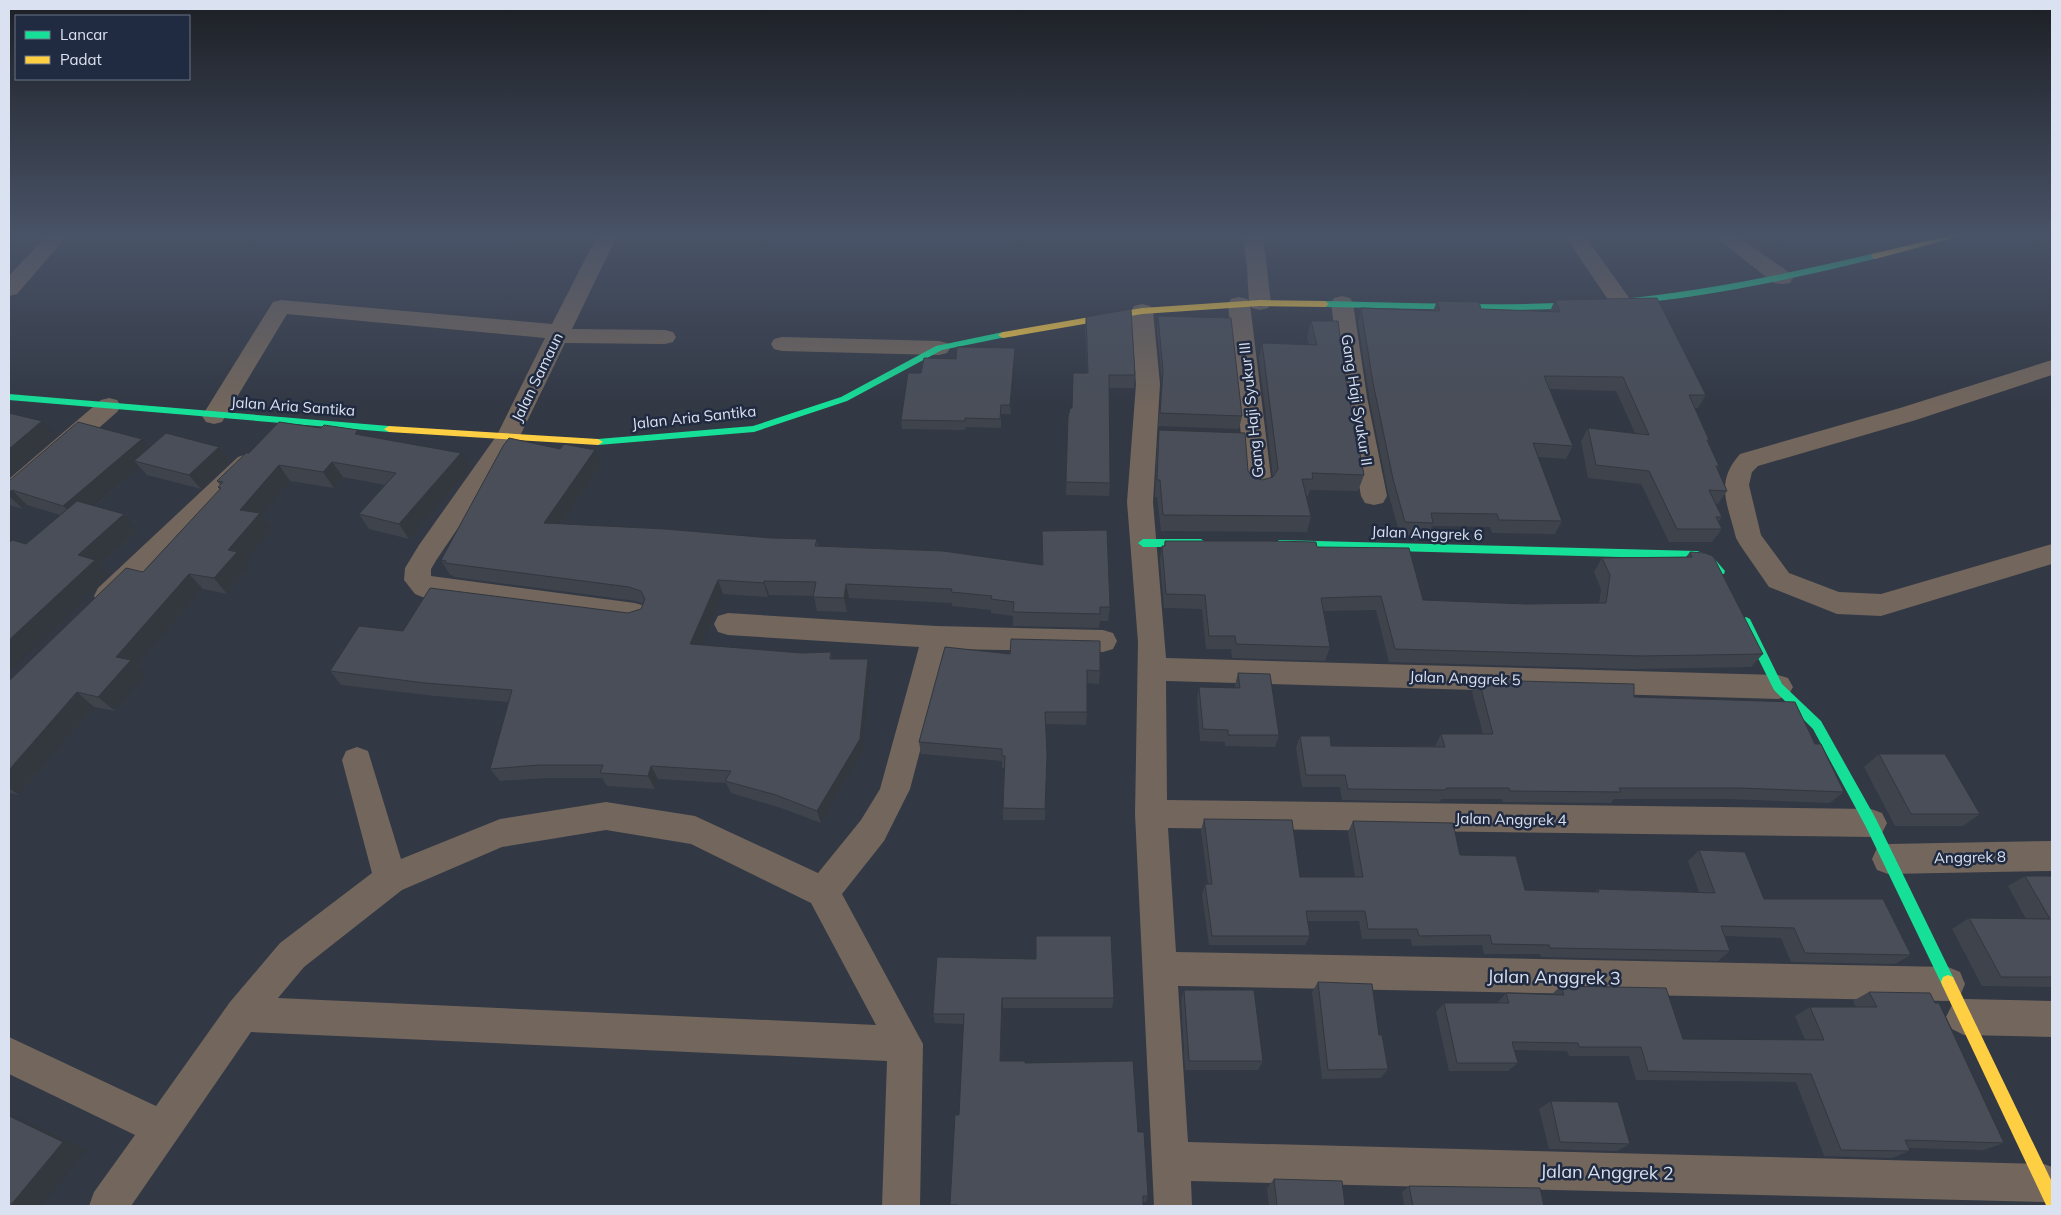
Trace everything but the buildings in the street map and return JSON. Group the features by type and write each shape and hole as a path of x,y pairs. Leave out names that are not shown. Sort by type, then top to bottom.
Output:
{"street":[{"name":"Jalan Samaun","path":"579,293 507,438 428,552 418,568 416,580 425,587 635,614"},
{"name":"Gang Haji Syukur III","path":"1252,293 1250,303 1244,439 1259,486"},
{"path":"1615,293 1622,302"},
{"name":"Jalan Aria Santika","path":"9,397 214,416 291,420 507,438 602,442 754,429 844,399 939,348 1029,330 1142,311 1250,303 1517,306 1622,302 1684,293"},
{"name":"Gang Haji Syukur II","path":"1342,303 1355,397 1374,496"},
{"path":"214,416 281,307 558,334 665,337"},
{"path":"1142,311 1152,436 1140,502 1153,670 1151,814 1173,1206"},
{"path":"782,344 939,348"},
{"path":"2052,367 1908,414 1749,460 1741,469 1736,485 1749,538 1779,580 1837,603 1880,605 2052,554"},
{"path":"9,493 109,406"},
{"path":"93,611 291,420"},
{"path":"1143,543 1210,543"},
{"name":"Jalan Anggrek 6","path":"1266,543 1697,555 1708,559 1718,568 1727,585"},
{"path":"1740,610 1778,687 1800,706 1817,725 1871,823 2048,1191"},
{"path":"728,624 936,638 1103,641"},
{"path":"823,892 872,834 886,813 895,789 936,638"},
{"name":"Jalan Anggrek 5","path":"1153,670 1778,687"},
{"path":"356,760 390,879"},
{"name":"Jalan Anggrek 4","path":"1151,814 1871,823"},
{"path":"108,1206 242,1014 292,955 390,879 500,833 606,816 695,830 823,892 905,1044 901,1206"},
{"name":"Anggrek 8","path":"1888,859 2052,856"},
{"name":"Jalan Anggrek 3","path":"1159,970 1948,984"},
{"path":"242,1014 905,1044"},
{"path":"1964,1017 2052,1019"},
{"path":"9,1055 162,1128"},
{"name":"Jalan Anggrek 2","path":"1170,1161 2048,1191"}],"traffic: fast":[{"path":"1325,304 1510,307 1584,305 1653,299 1693,293"},
{"path":"598,442 754,429 844,399 939,348 1003,335"},
{"path":"9,397 389,429"},
{"path":"1143,543 1201,543"},
{"path":"1279,544 1697,555 1708,559 1720,571"},
{"path":"1746,622 1778,687 1817,725 1871,823 1948,982"}],"traffic: slow":[{"path":"1003,335 1142,311 1260,303 1325,304"},
{"path":"389,429 598,442"},
{"path":"1948,982 2052,1199"}]}
